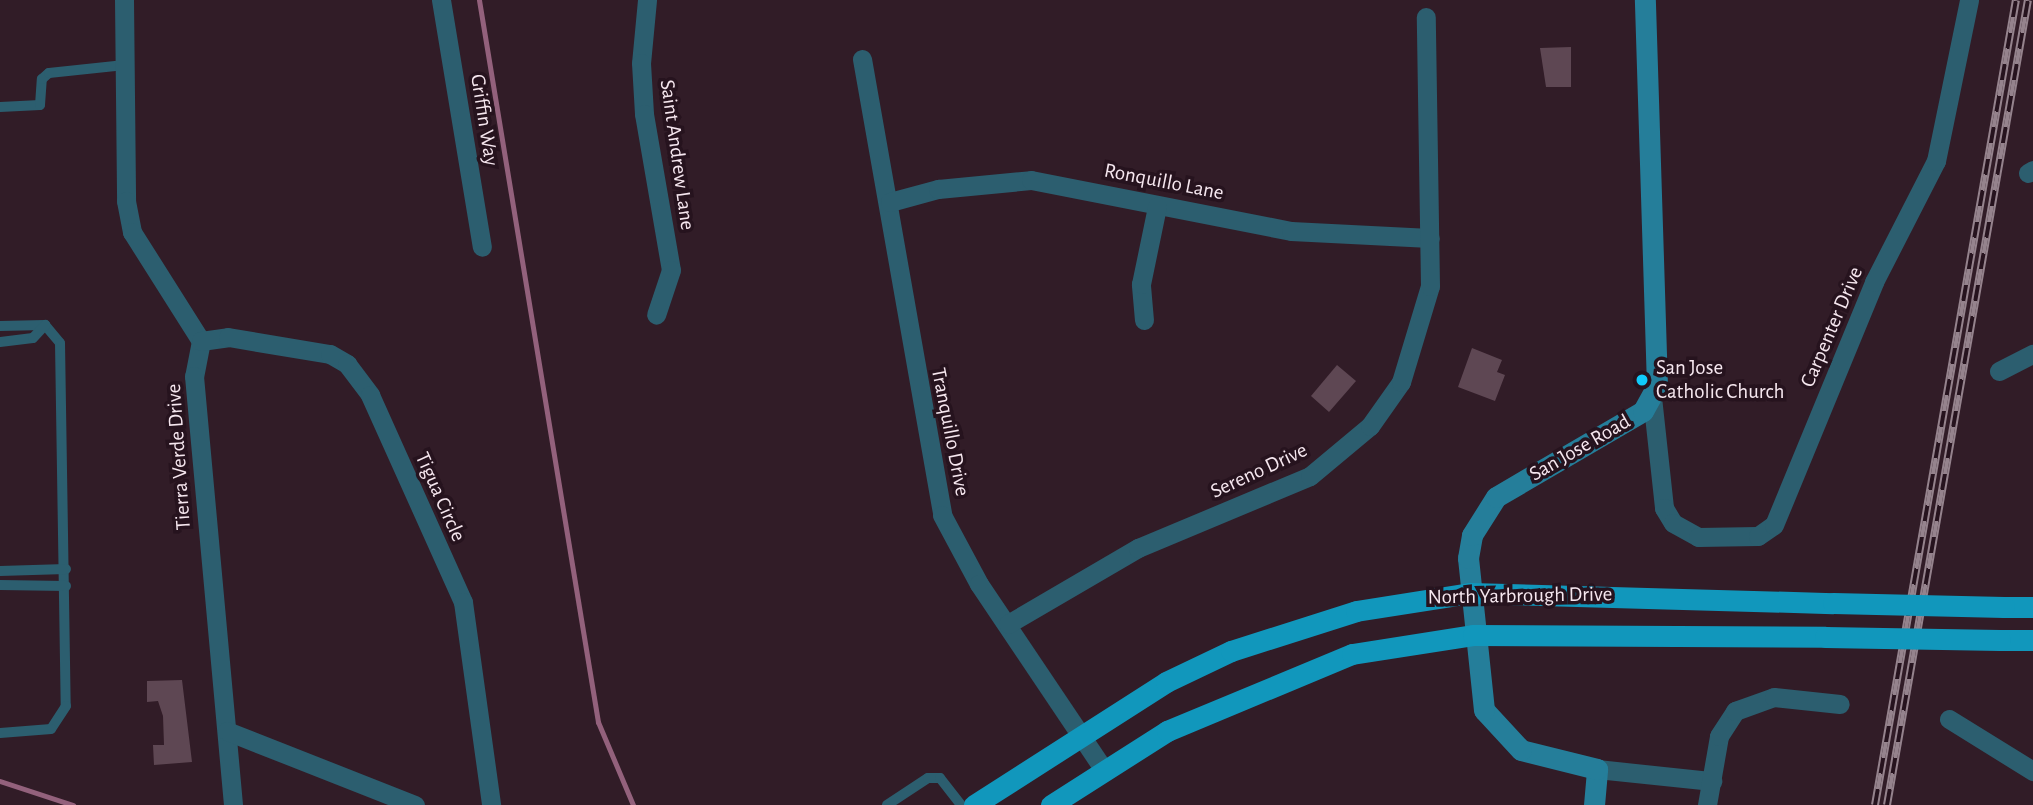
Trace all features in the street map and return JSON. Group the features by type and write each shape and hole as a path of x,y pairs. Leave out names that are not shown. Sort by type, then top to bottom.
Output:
{"main road":[{"name":"North Yarbrough Drive","path":"974,805 1078,735 1166,682 1292,628 1420,598 1470,593 2033,607"},
{"name":"North Yarbrough Drive","path":"1051,805 1167,731 1299,672 1352,654 1472,635 2033,640"}],"street":[{"path":"124,0 132,232 201,341"},
{"name":"Griffin Way","path":"441,0 482,247"},
{"name":"Saint Andrew Lane","path":"647,0 641,63 645,114 671,270 656,314"},
{"path":"1645,0 1660,372 1652,397"},
{"name":"Carpenter Drive","path":"1652,397 1664,508 1673,523 1698,537 1758,536 1774,525 1874,282 1936,161 1969,0"},
{"name":"Sereno Drive","path":"1008,624 1138,548 1289,486 1343,452 1401,382 1430,286 1426,17"},
{"name":"Tranquillo Drive","path":"862,59 891,202 942,515 951,540 1078,735 1104,770"},
{"name":"Ronquillo Lane","path":"891,202 938,188 1031,180 1291,231 1430,238"},
{"path":"1144,320 1141,284 1157,206"},
{"name":"Tigua Circle","path":"201,341 228,337 331,354 347,364 370,395 463,602 491,805"},
{"name":"Tierra Verde Drive","path":"201,341 194,376 233,805"},
{"path":"1999,371 2033,354"},
{"name":"San Jose Road","path":"1597,769 1530,755 1500,733 1479,696 1470,593 1472,534 1496,497 1630,420 1652,397"},
{"path":"1707,805 1723,725 1744,705 1774,697 1840,704"},
{"path":"1949,719 2033,771"},
{"path":"227,731 415,805"},
{"path":"1594,805 1597,769 1712,781"}],"lane":[{"path":"0,107 40,105 42,79 49,73 125,65"},
{"path":"0,326 45,325"},
{"path":"0,342 33,338 45,325"},
{"path":"0,733 51,729 63,718 66,569 60,343 45,325"},
{"path":"0,571 66,569"},
{"path":"0,585 66,586"},
{"path":"887,805 940,778 961,805"}],"building":[{"path":"1571,47 1571,87 1546,87 1540,48"},
{"path":"1472,348 1502,360 1497,372 1505,375 1495,401 1458,387"},
{"path":"1337,365 1356,381 1329,412 1311,396"},
{"path":"182,680 192,762 154,765 153,745 164,745 163,716 158,701 147,702 147,681"}],"waterway":[{"path":"479,0 598,722 633,805"},
{"path":"0,781 73,805"}],"railway":[{"path":"1875,805 2016,0"},
{"path":"1887,805 2028,0"}],"place":[{"name":"San Jose Catholic Church","path":"1642,380"}]}
